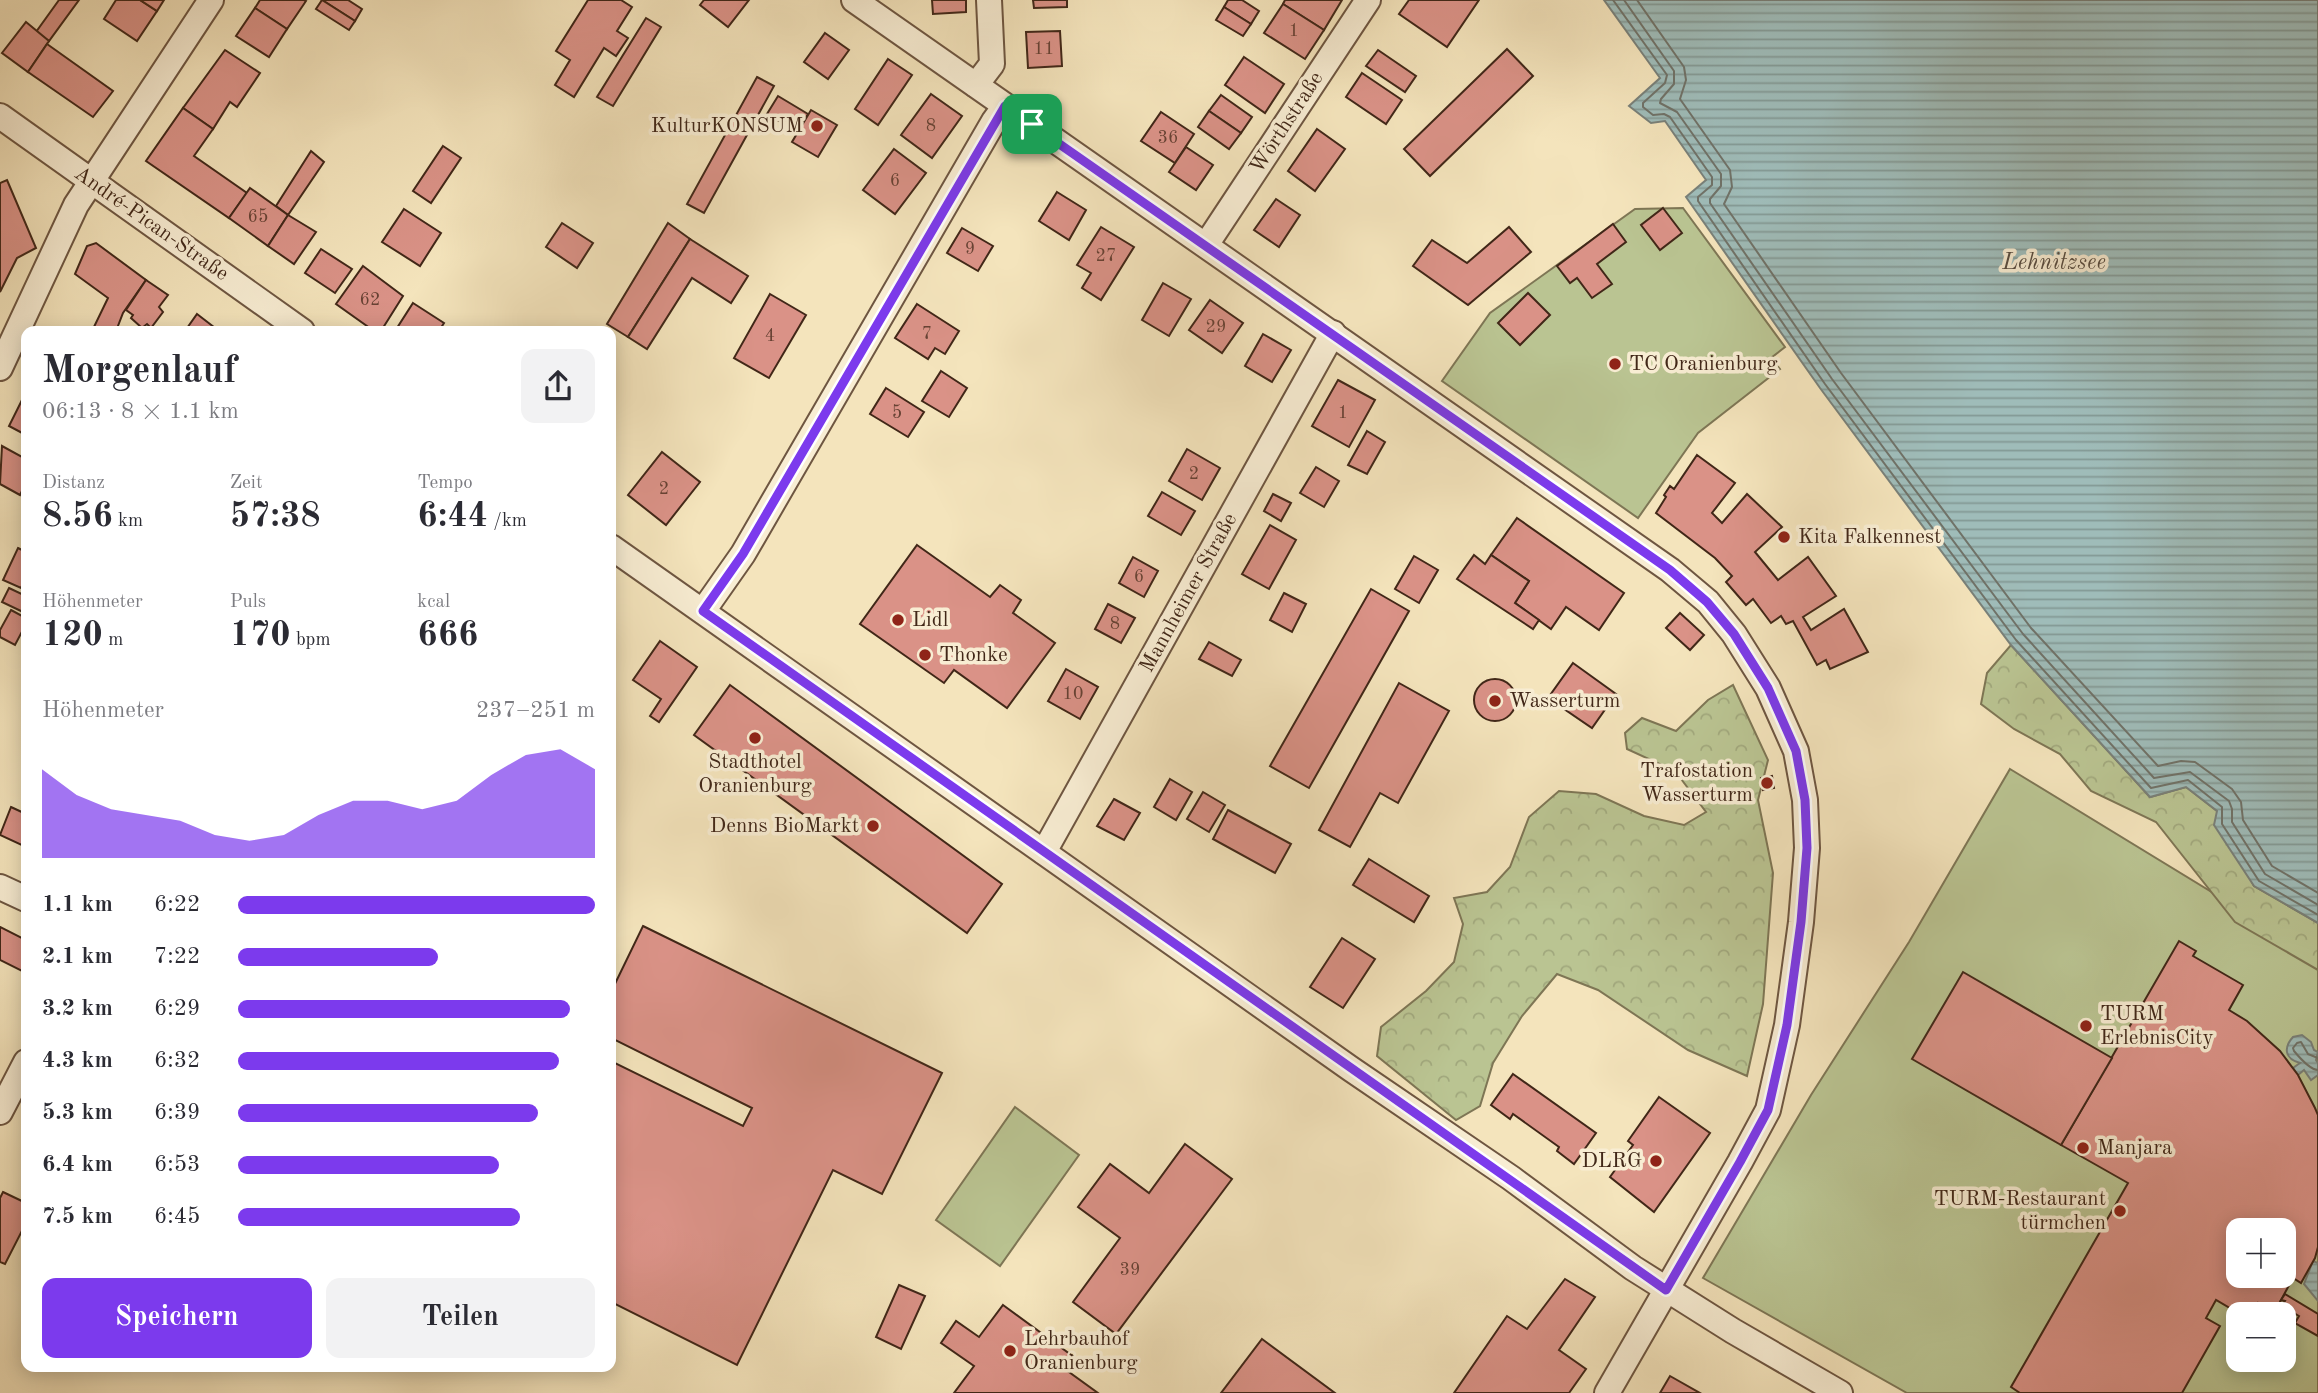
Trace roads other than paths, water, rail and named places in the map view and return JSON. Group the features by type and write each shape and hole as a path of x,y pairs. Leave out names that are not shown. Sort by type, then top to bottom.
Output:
{"street":[{"path":"0,368 76,205 211,0"},
{"path":"854,0 1670,570 1707,602 1750,657 1768,688 1796,751 1805,800 1807,848 1801,922 1787,1025 1768,1110 1607,1393"},
{"path":"976,85 992,64 989,0"},
{"name":"Wörthstraße","path":"1206,245 1368,0"},
{"path":"703,611 743,554 1005,106"},
{"name":"André-Pican-Straße","path":"0,116 295,326"},
{"name":"Mannheimer Straße","path":"1044,852 1332,333"},
{"path":"616,550 1351,1069 1511,1178 1666,1290 1840,1393"},
{"path":"0,887 21,897"},
{"path":"0,1111 21,1071"}],"water":[{"name":"Lehnitzsee","path":"1604,0 2318,0 2318,923 2254,886 2214,825 2217,811 2186,787 2150,797 2011,645 1820,388 1686,197 1706,180 1665,121 1651,123 1629,106 1660,78"},
{"path":"2302,1035 2318,1052 2318,1075 2311,1080 2304,1070 2298,1075 2293,1068 2300,1063 2291,1059 2287,1053 2293,1037"},
{"path":"2313,1261 2318,1263 2318,1301 2304,1284"}],"place":[{"name":"KulturKONSUM","path":"817,126"},
{"name":"TC Oranienburg","path":"1615,364"},
{"name":"Kita Falkennest","path":"1784,537"},
{"name":"Lidl","path":"898,620"},
{"name":"Thonke","path":"925,655"},
{"name":"Wasserturm","path":"1495,701"},
{"name":"Stadthotel Oranienburg","path":"755,738"},
{"name":"Trafostation Wasserturm","path":"1767,783"},
{"name":"Denns BioMarkt","path":"873,826"},
{"name":"TURM ErlebnisCity","path":"2086,1026"},
{"name":"Manjara","path":"2083,1148"},
{"name":"DLRG","path":"1656,1161"},
{"name":"TURM-Restaurant türmchen","path":"2120,1211"},
{"name":"Lehrbauhof Oranienburg","path":"1010,1351"}]}
